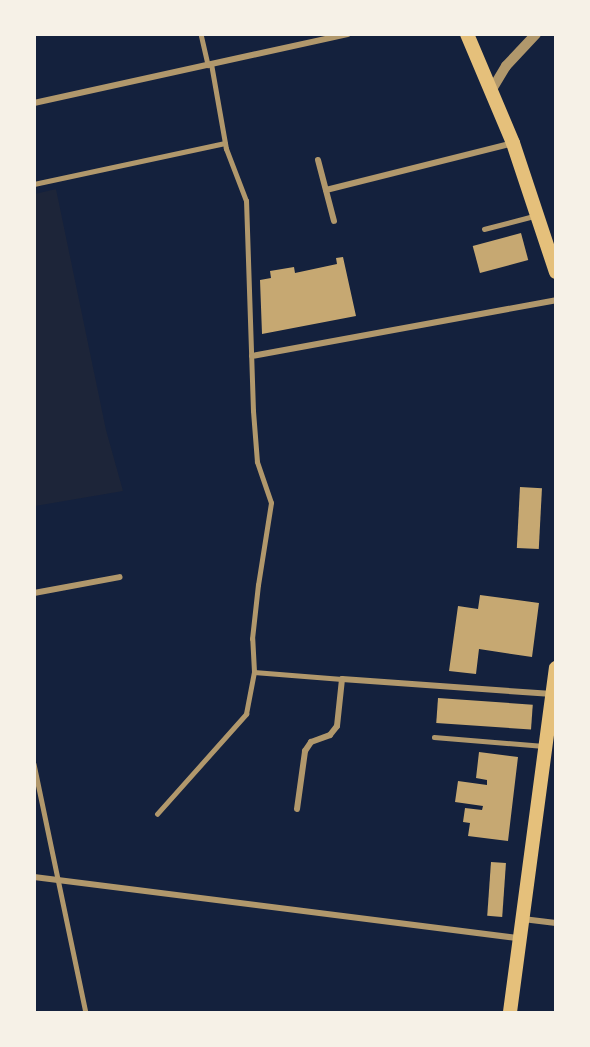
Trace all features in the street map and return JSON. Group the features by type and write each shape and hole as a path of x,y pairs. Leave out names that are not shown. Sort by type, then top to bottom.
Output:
{"main road":[{"path":"467,34 513,143 539,215 555,272"},
{"path":"510,1012 555,668"}],"street":[{"path":"34,103 348,34"},
{"path":"491,91 506,66 536,34"},
{"path":"326,190 513,143"},
{"path":"318,160 334,221"},
{"path":"252,356 555,300"},
{"path":"34,593 120,577"},
{"path":"297,809 305,751 311,742 330,735 337,726 342,679 552,694"},
{"path":"34,877 520,938"},
{"path":"522,919 555,923"}],"lane":[{"path":"157,814 246,714 254,672 252,639 271,503 257,462 246,201 225,143 210,65 201,34"},
{"path":"34,184 225,143"},
{"path":"484,229 539,215"},
{"path":"254,672 342,679"},
{"path":"434,738 544,746"},
{"path":"34,764 56,879 86,1012"}],"shaded area":[{"path":"56,189 106,430 123,491 35,506 35,194"}],"building":[{"path":"521,233 528,260 480,273 473,246"},
{"path":"343,257 356,316 262,334 260,280 271,278 270,271 294,267 295,273 337,264 336,258"},
{"path":"520,487 542,488 539,549 517,548"},
{"path":"480,595 539,603 532,657 479,649 476,674 449,671 458,606 478,609"},
{"path":"438,698 533,705 531,730 436,723"},
{"path":"479,752 518,757 508,841 468,836 470,823 463,822 465,808 482,810 483,806 455,802 458,781 487,785 487,780 476,778"},
{"path":"491,862 506,863 502,917 487,916"}]}
